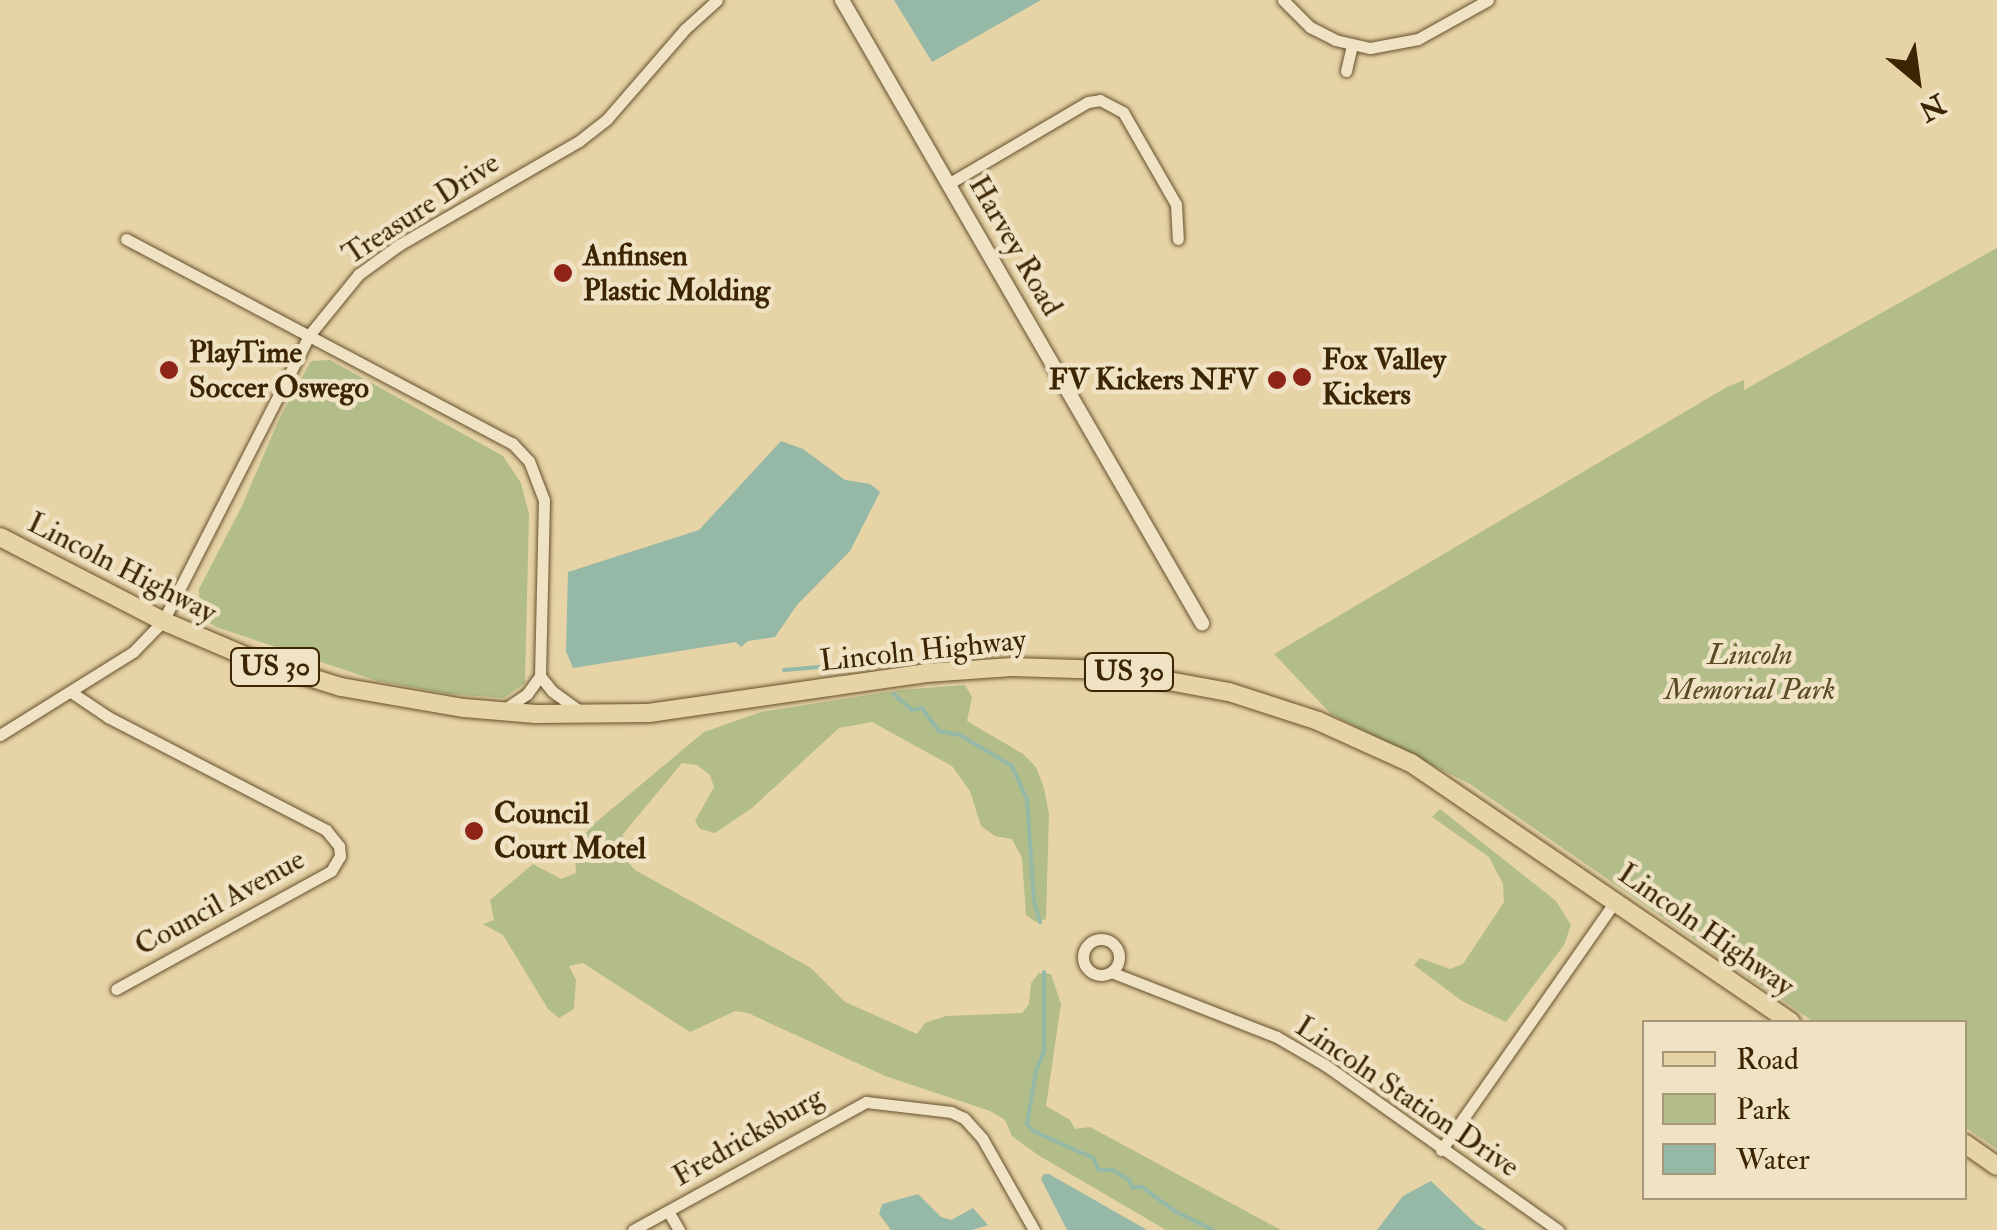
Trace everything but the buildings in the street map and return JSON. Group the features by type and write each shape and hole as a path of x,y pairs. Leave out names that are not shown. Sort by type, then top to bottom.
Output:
{"main road":[{"name":"Lincoln Highway","path":"0,537 163,621 234,652 340,687 498,712 585,715 692,708 966,668 1072,667 1196,683 1318,721 1411,763 1789,1020"},
{"path":"1967,1145 1997,1166"}],"street":[{"name":"Treasure Drive","path":"0,735 141,646 163,621 310,334 359,274 399,245 578,141 607,119 685,28 718,0"},
{"name":"Harvey Road","path":"842,0 1202,623"},
{"path":"1284,0 1310,28 1352,46 1407,44 1488,0"},
{"path":"1346,71 1352,46"},
{"path":"948,184 1088,102 1100,100 1124,112 1168,189 1176,204 1178,239"},
{"path":"126,238 512,443 529,462 541,483 544,516 540,676 527,694 498,712"},
{"path":"540,676 560,698 585,715"},
{"name":"Council Avenue","path":"71,692 98,711 326,830 340,846 340,856 331,871 116,989"},
{"path":"1441,1150 1616,900"},
{"name":"Lincoln Station Drive","path":"1111,972 1276,1037 1325,1066 1558,1230"},
{"name":"Fredricksburg","path":"633,1230 855,1105 876,1103 951,1112 974,1127 1034,1230"},
{"path":"668,1211 679,1230"}],"green space":[{"name":"Lincoln Memorial Park","path":"1997,248 1997,1149 1967,1128 1967,1020 1811,1020 1470,784 1331,714 1274,654 1727,387 1744,380 1744,390"},
{"path":"330,360 503,456 521,483 529,514 525,683 504,698 449,694 378,681 216,627 200,616 199,589 242,506 280,417 311,361"},
{"path":"965,685 972,697 967,721 1023,754 1036,767 1044,788 1049,814 1046,919 1036,922 1026,915 1022,858 1012,839 995,836 981,826 970,791 952,766 872,722 839,728 752,808 715,833 700,829 695,821 714,787 710,775 697,765 682,763 623,834 622,855 635,870 811,968 845,1002 917,1034 925,1023 946,1016 1022,1013 1029,1004 1031,983 1039,973 1051,974 1061,1004 1046,1106 1070,1120 1075,1129 1090,1127 1281,1230 1166,1230 1038,1155 1012,1136 1005,1120 990,1111 885,1076 748,1013 735,1011 690,1032 583,963 569,966 576,980 574,1009 559,1018 548,1009 503,935 483,924 494,920 490,900 533,864 561,879 576,873 574,846 595,823 704,732 761,712 900,690"},
{"path":"1440,809 1556,901 1571,925 1564,945 1506,1022 1462,1001 1414,965 1420,958 1450,969 1463,964 1504,902 1503,884 1489,857 1432,817"}],"water":[{"path":"894,0 1041,0 932,62"},
{"path":"781,441 803,449 845,480 870,484 880,492 850,551 797,605 775,637 748,641 741,647 736,642 573,668 566,651 568,572 699,530"},
{"path":"1044,1174 1147,1230 1067,1230 1041,1179"},
{"path":"1431,1181 1486,1230 1377,1230 1403,1196"},
{"path":"918,1194 941,1217 951,1220 973,1208 988,1225 972,1230 891,1230 879,1214 882,1204"}],"waterway":[{"path":"784,670 822,667 838,671"},
{"path":"894,694 912,710 922,708 939,731 960,735 1012,766 1027,800 1034,900 1040,922"},
{"path":"1044,972 1044,1052 1036,1071 1027,1124 1033,1131 1093,1158 1099,1170 1113,1170 1129,1180 1132,1187 1142,1187 1176,1212 1213,1230"}],"place":[{"name":"Anfinsen Plastic Molding","path":"563,273"},
{"name":"PlayTime Soccer Oswego","path":"169,370"},
{"name":"Fox Valley Kickers","path":"1302,377"},
{"name":"FV Kickers NFV","path":"1277,380"},
{"name":"Council Court Motel","path":"474,831"}]}
